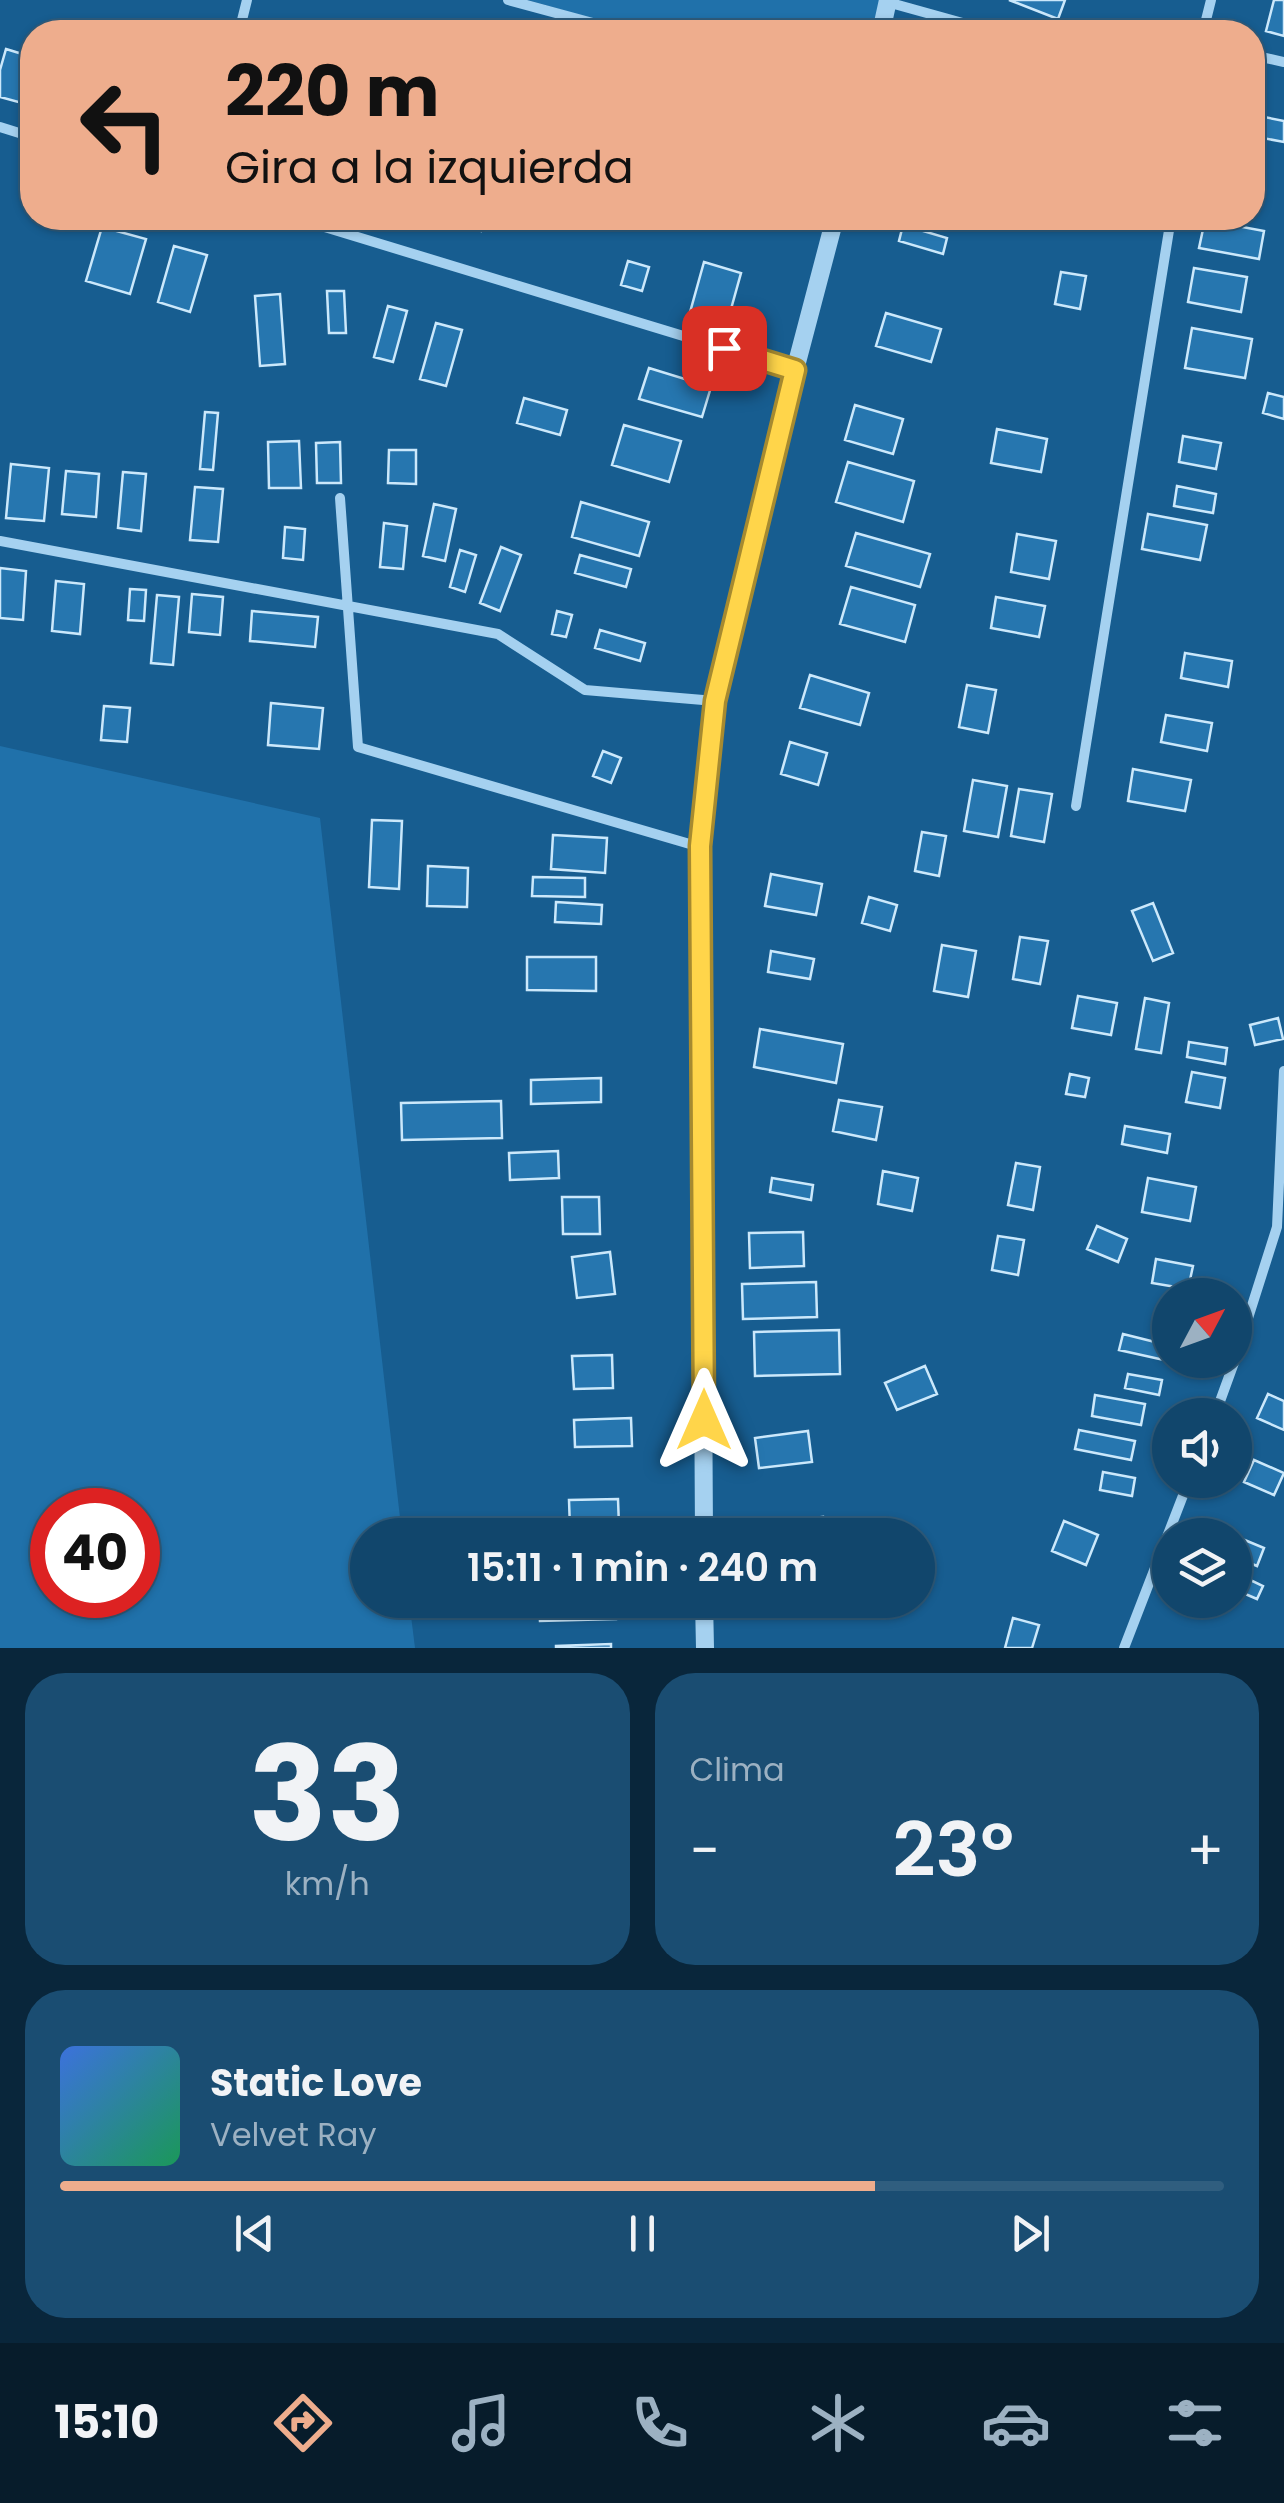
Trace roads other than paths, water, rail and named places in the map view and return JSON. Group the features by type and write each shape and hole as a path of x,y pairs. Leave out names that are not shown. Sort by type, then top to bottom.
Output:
{"street":[{"path":"508,0 582,20"},
{"path":"887,1 953,20"},
{"path":"335,230 795,370"},
{"path":"704,1518 700,846 715,701 832,230"},
{"path":"1076,806 1170,230"},
{"path":"340,498 358,747 700,846"},
{"path":"0,541 498,634 585,690 715,701"},
{"path":"1252,1309 1280,1226 1284,1071"},
{"path":"1135,1648 1125,1648 1183,1498"},
{"path":"704,1618 705,1648"}]}
